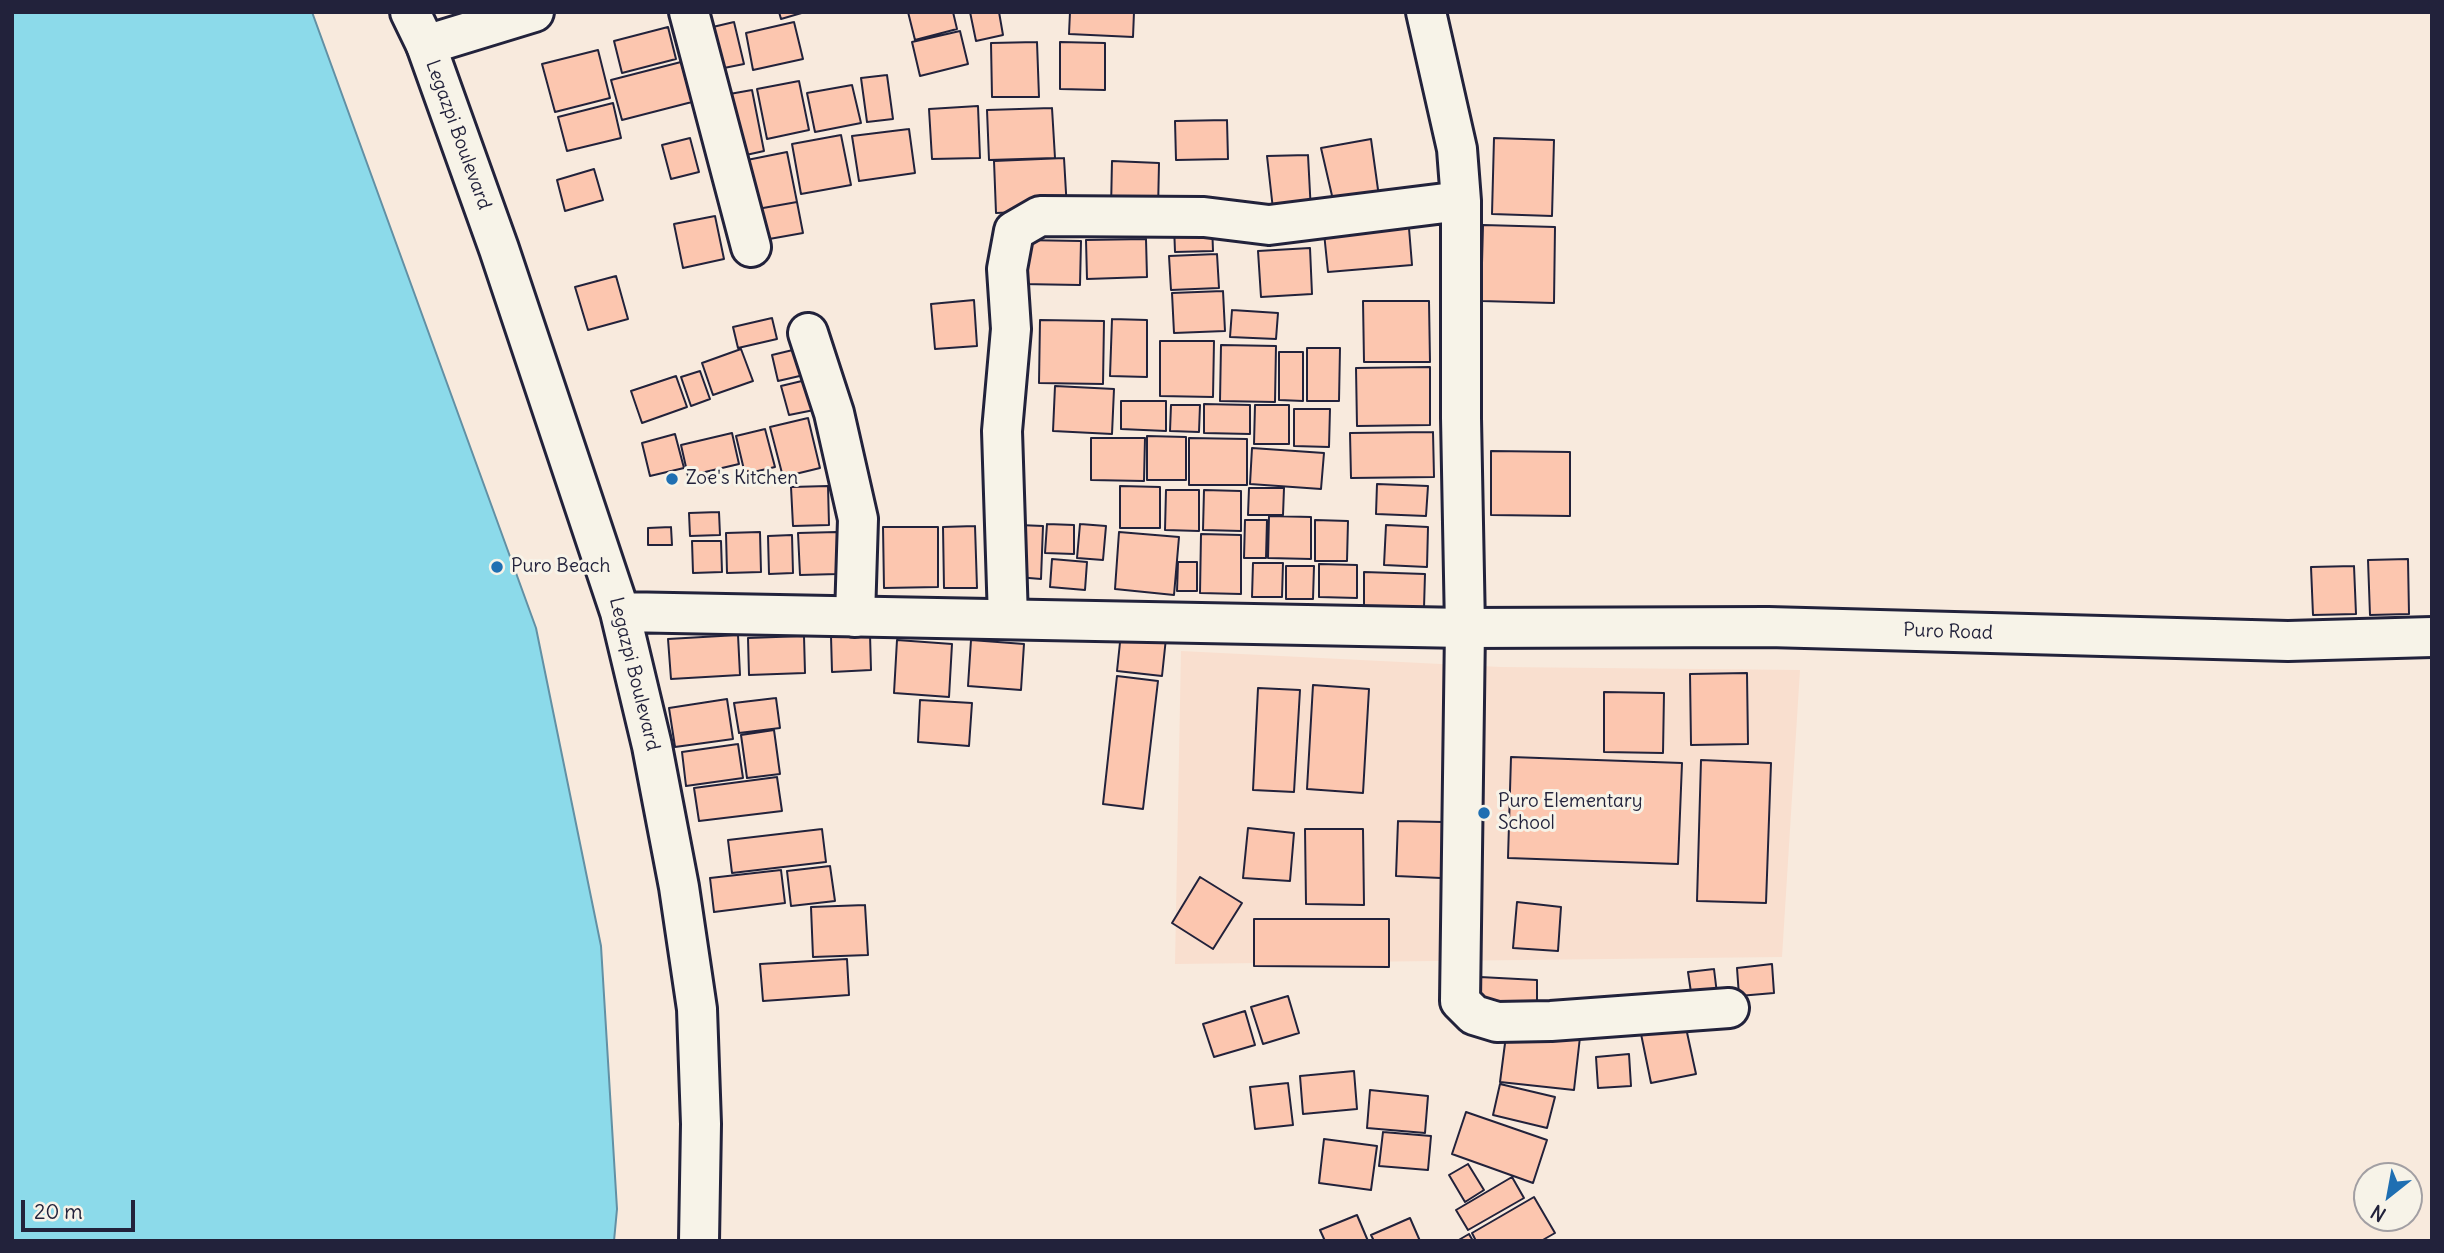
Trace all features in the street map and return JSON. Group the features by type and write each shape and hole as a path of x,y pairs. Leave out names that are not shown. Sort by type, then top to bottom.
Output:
{"street":[{"path":"418,29 534,12"},
{"path":"689,12 751,247"},
{"path":"1426,12 1457,149 1461,201 1465,628 1460,1001 1474,1015 1497,1022 1551,1021 1729,1008"},
{"name":"Legazpi Boulevard","path":"418,29 499,249 620,612 652,746 679,887 698,1009 701,1124 699,1241"},
{"path":"1008,619 1002,431 1011,329 1007,268 1014,231 1040,216 1204,217 1269,225 1461,201"},
{"path":"808,333 834,413 858,519 855,617"},
{"name":"Puro Road","path":"620,612 1465,628 1769,627 2288,641 2432,637"}],"shaded area":[{"name":"Puro Elementary School","path":"1181,651 1501,667 1800,670 1782,957 1175,964"}],"water":[{"path":"12,12 312,12 536,628 601,946 617,1209 614,1241 12,1241"}],"building":[{"path":"779,12 805,12 781,19"},
{"path":"908,12 953,12 957,29 915,40"},
{"path":"970,12 999,12 1003,35 976,41"},
{"path":"1070,12 1134,12 1133,37 1069,34"},
{"path":"734,22 744,64 709,71 700,30"},
{"path":"794,22 803,59 753,70 746,33"},
{"path":"668,27 676,59 622,73 614,41"},
{"path":"960,31 968,64 920,76 912,42"},
{"path":"1037,42 1039,97 992,97 991,43"},
{"path":"1060,42 1105,43 1105,90 1060,89"},
{"path":"598,50 610,98 555,112 542,64"},
{"path":"681,62 692,102 622,120 611,80"},
{"path":"887,75 893,119 867,122 861,78"},
{"path":"799,81 809,130 767,139 757,89"},
{"path":"852,85 861,123 815,132 807,93"},
{"path":"752,90 764,151 737,157 724,95"},
{"path":"613,103 621,138 567,151 558,117"},
{"path":"978,106 980,158 932,159 929,109"},
{"path":"1052,108 1055,158 989,160 987,110"},
{"path":"1227,120 1228,159 1176,160 1175,121"},
{"path":"909,129 915,173 859,181 852,136"},
{"path":"841,135 851,185 801,194 792,144"},
{"path":"690,138 699,172 671,179 662,145"},
{"path":"1494,138 1554,140 1552,216 1492,214"},
{"path":"1371,139 1380,204 1336,213 1321,148"},
{"path":"787,152 797,202 746,211 737,162"},
{"path":"1308,155 1311,212 1274,218 1267,156"},
{"path":"1064,158 1067,210 996,213 994,161"},
{"path":"1112,161 1159,163 1158,211 1111,209"},
{"path":"594,169 603,200 565,211 557,180"},
{"path":"797,202 803,233 758,241 746,211"},
{"path":"715,216 724,259 683,268 674,224"},
{"path":"1408,216 1412,265 1328,272 1323,223"},
{"path":"1212,223 1213,251 1175,252 1174,225"},
{"path":"1483,225 1555,227 1554,303 1481,301"},
{"path":"1146,239 1147,277 1087,279 1086,240"},
{"path":"1022,240 1081,241 1080,285 1021,284"},
{"path":"1310,248 1312,294 1261,297 1258,251"},
{"path":"1217,254 1219,288 1171,290 1169,256"},
{"path":"616,276 628,319 588,330 575,287"},
{"path":"1223,291 1225,331 1174,333 1172,293"},
{"path":"974,300 977,346 935,349 931,304"},
{"path":"1363,301 1429,301 1430,362 1364,362"},
{"path":"1232,310 1278,313 1276,339 1230,337"},
{"path":"772,318 777,339 738,348 733,327"},
{"path":"1112,319 1147,320 1147,377 1110,376"},
{"path":"1040,320 1104,321 1103,384 1039,383"},
{"path":"1160,341 1214,341 1213,397 1160,396"},
{"path":"1221,345 1276,346 1275,402 1220,401"},
{"path":"1307,348 1340,348 1339,401 1307,401"},
{"path":"741,349 753,381 713,395 702,363"},
{"path":"797,349 804,375 778,381 772,355"},
{"path":"1279,352 1303,352 1303,401 1279,400"},
{"path":"1430,367 1430,425 1357,426 1356,368"},
{"path":"700,371 710,399 691,406 681,377"},
{"path":"676,376 687,407 642,423 631,391"},
{"path":"806,380 814,410 789,415 781,386"},
{"path":"1055,386 1114,389 1112,434 1053,431"},
{"path":"1121,401 1166,401 1166,431 1121,429"},
{"path":"1204,404 1250,405 1250,434 1204,433"},
{"path":"1171,405 1200,405 1199,432 1170,431"},
{"path":"1255,405 1289,405 1289,444 1254,444"},
{"path":"1294,409 1330,409 1329,447 1294,446"},
{"path":"808,418 820,468 783,477 770,427"},
{"path":"765,429 775,467 745,474 736,436"},
{"path":"1433,432 1434,477 1351,478 1350,433"},
{"path":"732,433 739,464 688,476 681,445"},
{"path":"675,434 684,468 650,476 642,443"},
{"path":"1147,436 1186,437 1186,480 1147,480"},
{"path":"1091,438 1145,438 1144,481 1091,480"},
{"path":"1189,438 1247,439 1247,485 1189,485"},
{"path":"1252,448 1324,453 1321,489 1250,484"},
{"path":"1491,451 1570,452 1570,516 1491,515"},
{"path":"1377,484 1428,486 1426,516 1376,514"},
{"path":"828,486 829,525 793,526 791,487"},
{"path":"1120,486 1160,487 1160,528 1120,528"},
{"path":"1249,488 1284,488 1283,515 1248,515"},
{"path":"1166,490 1199,490 1199,531 1165,530"},
{"path":"1204,490 1241,491 1241,531 1203,530"},
{"path":"719,512 720,535 690,536 689,513"},
{"path":"1269,516 1311,517 1311,559 1268,558"},
{"path":"1245,520 1267,520 1266,558 1244,558"},
{"path":"1315,520 1348,521 1347,561 1315,561"},
{"path":"1047,524 1074,525 1074,554 1045,553"},
{"path":"1080,524 1106,526 1103,560 1077,558"},
{"path":"1019,525 1043,526 1041,579 1017,577"},
{"path":"1386,525 1428,527 1427,567 1384,565"},
{"path":"975,526 977,588 944,588 943,527"},
{"path":"671,527 672,545 648,545 648,528"},
{"path":"883,527 938,527 938,587 884,588"},
{"path":"760,532 761,572 727,573 726,533"},
{"path":"837,532 838,574 800,575 798,533"},
{"path":"1119,532 1179,537 1174,595 1115,589"},
{"path":"1201,534 1241,535 1241,594 1200,593"},
{"path":"792,535 793,573 769,574 768,536"},
{"path":"692,541 721,541 722,572 693,573"},
{"path":"1052,559 1087,562 1085,590 1050,587"},
{"path":"2408,559 2409,614 2370,615 2368,560"},
{"path":"1178,562 1197,562 1197,591 1177,591"},
{"path":"1253,563 1283,563 1282,597 1252,597"},
{"path":"1319,564 1357,565 1357,598 1319,597"},
{"path":"1286,566 1314,566 1313,599 1286,599"},
{"path":"2354,566 2356,614 2313,615 2311,567"},
{"path":"1364,572 1425,574 1424,608 1364,607"},
{"path":"1121,633 1166,638 1162,676 1117,671"},
{"path":"870,634 871,670 832,672 831,636"},
{"path":"738,635 740,675 671,679 668,639"},
{"path":"804,636 805,673 749,675 748,638"},
{"path":"897,640 952,644 949,697 894,693"},
{"path":"971,640 1024,644 1021,690 968,686"},
{"path":"1747,673 1748,744 1691,745 1690,674"},
{"path":"1117,676 1158,681 1143,809 1103,804"},
{"path":"1313,685 1369,689 1363,793 1307,789"},
{"path":"1258,688 1300,690 1294,792 1253,790"},
{"path":"1604,692 1664,693 1663,753 1604,752"},
{"path":"776,698 780,728 739,733 734,703"},
{"path":"727,699 733,739 675,747 669,708"},
{"path":"920,700 972,703 969,746 918,742"},
{"path":"774,730 780,774 747,778 741,735"},
{"path":"738,744 743,778 686,786 682,752"},
{"path":"1511,757 1682,763 1678,864 1508,858"},
{"name":"Puro Elementary School","path":"1701,760 1771,763 1766,903 1697,901"},
{"path":"777,777 782,811 699,821 694,788"},
{"path":"1398,821 1443,822 1441,878 1396,876"},
{"path":"1248,828 1294,833 1290,881 1243,878"},
{"path":"822,829 826,862 732,873 728,840"},
{"path":"1305,829 1363,829 1364,905 1306,904"},
{"path":"830,866 835,901 791,906 787,871"},
{"path":"781,870 785,903 714,912 710,878"},
{"path":"1200,877 1242,903 1213,949 1172,923"},
{"path":"1517,902 1561,907 1558,951 1513,948"},
{"path":"865,905 868,955 813,957 811,907"},
{"path":"1254,919 1389,919 1389,967 1254,966"},
{"path":"847,959 849,995 763,1001 760,964"},
{"path":"1772,964 1774,993 1739,996 1737,968"},
{"path":"1714,969 1718,1002 1693,1006 1688,972"},
{"path":"1480,977 1537,980 1537,1012 1482,1008"},
{"path":"1288,996 1299,1033 1263,1044 1251,1007"},
{"path":"1245,1011 1255,1045 1214,1057 1203,1024"},
{"path":"1683,1014 1696,1074 1651,1083 1639,1024"},
{"path":"1507,1028 1580,1037 1574,1090 1500,1082"},
{"path":"1629,1054 1631,1086 1598,1088 1596,1057"},
{"path":"1354,1071 1357,1109 1303,1114 1300,1076"},
{"path":"1288,1083 1293,1125 1255,1129 1250,1087"},
{"path":"1500,1084 1555,1097 1547,1128 1493,1115"},
{"path":"1370,1090 1428,1096 1425,1133 1367,1128"},
{"path":"1466,1112 1547,1140 1533,1183 1452,1154"},
{"path":"1383,1132 1431,1136 1428,1170 1379,1166"},
{"path":"1324,1139 1377,1146 1371,1190 1319,1183"},
{"path":"1468,1164 1484,1190 1465,1202 1449,1175"},
{"path":"1512,1177 1524,1198 1468,1230 1456,1210"},
{"path":"1534,1197 1555,1233 1541,1241 1476,1241 1472,1233"},
{"path":"1357,1215 1368,1241 1325,1241 1320,1230"},
{"path":"1410,1218 1420,1241 1374,1241 1371,1235"},
{"path":"1469,1234 1473,1241 1457,1241"}],"place":[{"name":"Zoe's Kitchen","path":"672,479"},
{"name":"Puro Beach","path":"497,567"},
{"name":"Puro Elementary School","path":"1484,813"}]}
